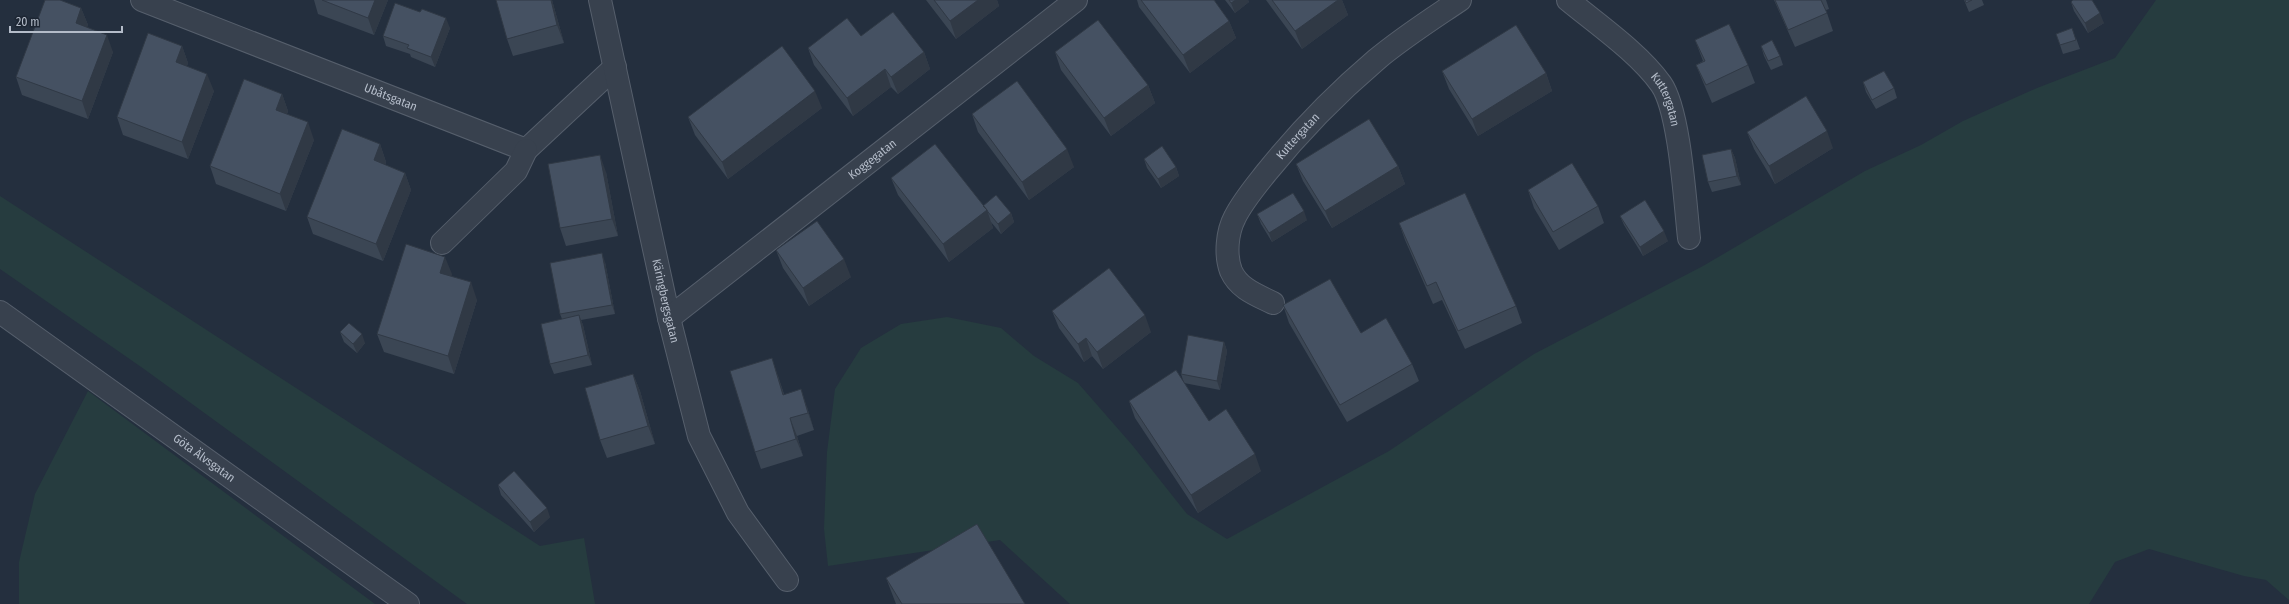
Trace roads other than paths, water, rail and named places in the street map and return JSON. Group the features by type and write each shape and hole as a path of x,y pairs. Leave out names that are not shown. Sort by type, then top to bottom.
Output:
{"street":[{"name":"Ubåtsgatan","path":"142,0 526,150"},
{"name":"Käringbergsgatan","path":"600,0 669,318 699,436 738,513 787,580"},
{"name":"Koggegatan","path":"669,318 1076,0"},
{"name":"Kuttergatan","path":"1273,303 1248,290 1238,282 1232,271 1228,256 1229,235 1234,218 1250,193 1276,161 1338,94 1377,59 1460,0"},
{"name":"Kuttergatan","path":"1568,0 1639,61 1662,85 1669,101 1674,122 1689,238"},
{"path":"442,243 516,171 526,150 615,67"},
{"name":"Göta Älvsgatan","path":"0,313 408,604"}]}
